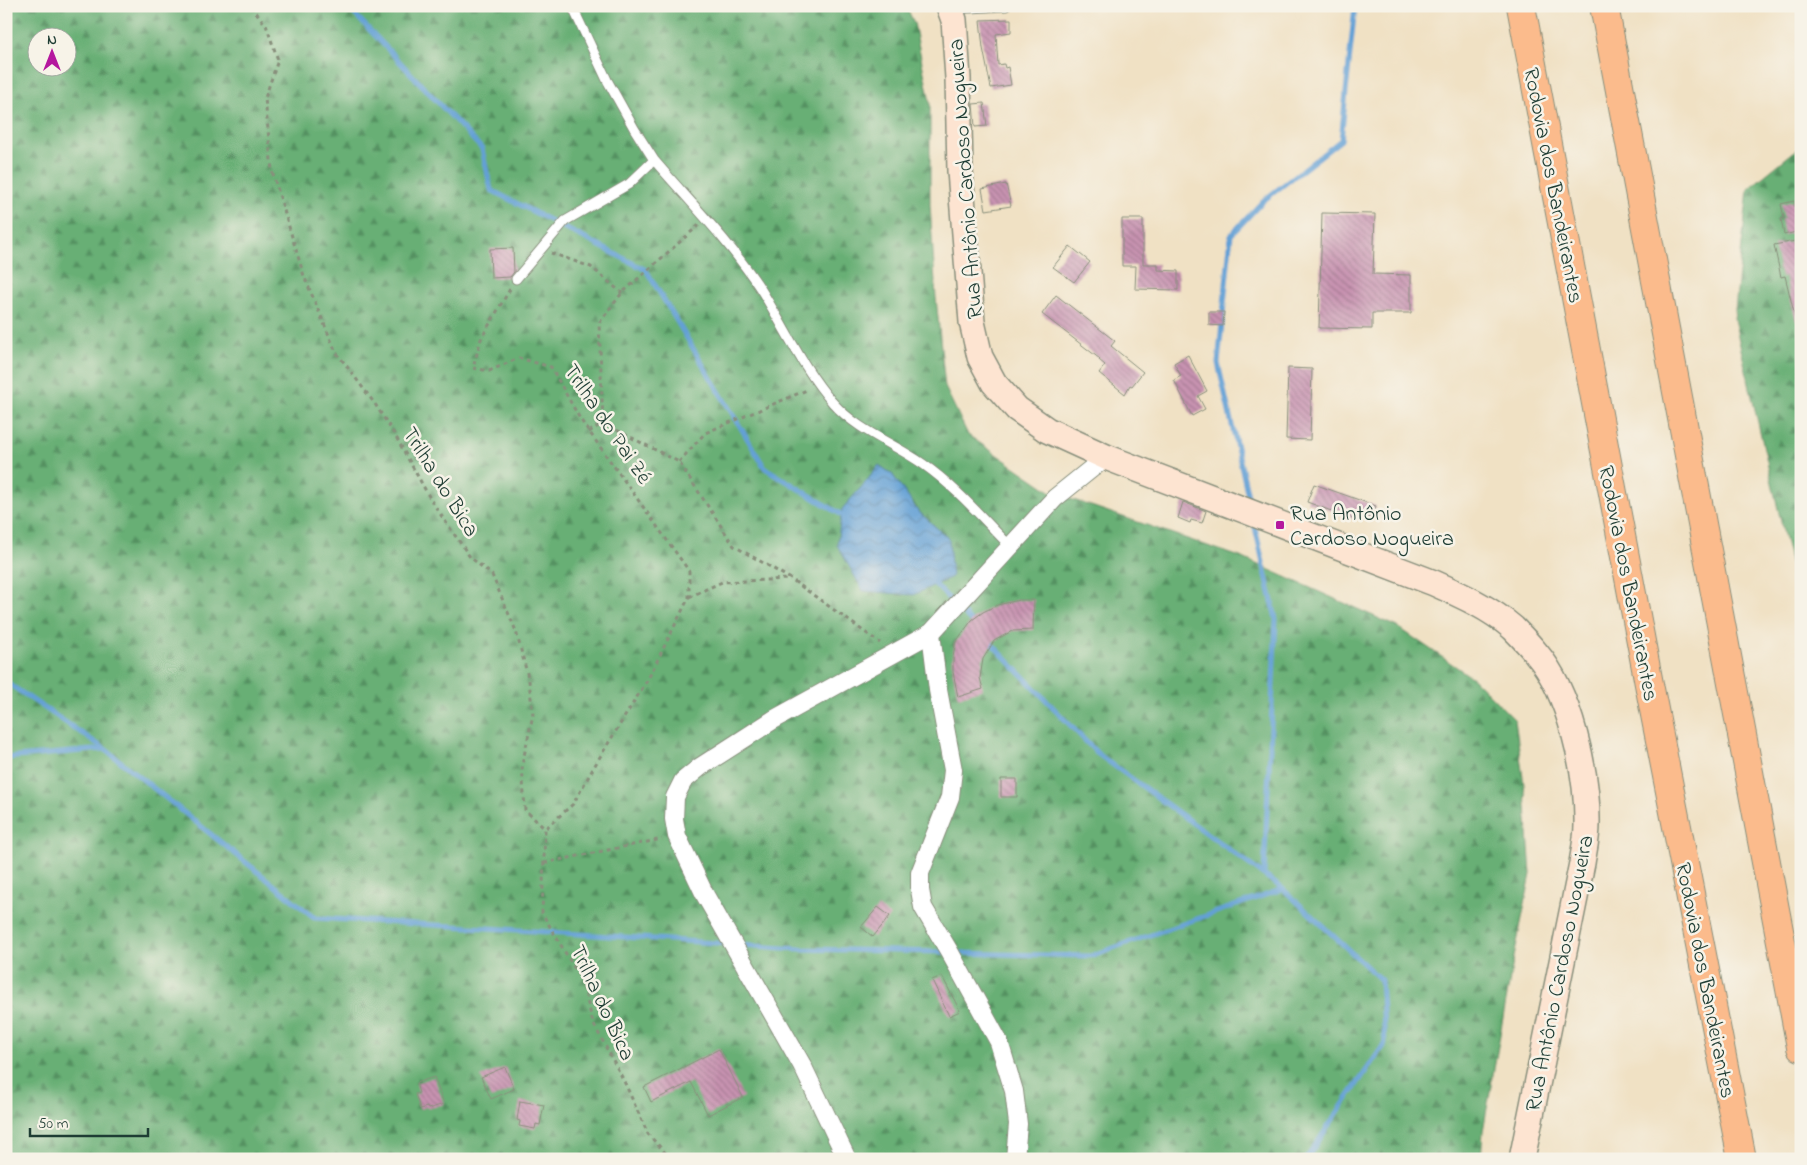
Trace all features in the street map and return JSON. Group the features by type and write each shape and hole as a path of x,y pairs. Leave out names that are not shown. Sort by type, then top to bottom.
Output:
{"highway":[{"name":"Rodovia dos Bandeirantes","path":"1521,6 1645,665 1742,1159"},
{"path":"1604,6 1801,1047"}],"main road":[{"name":"Rua Antônio Cardoso Nogueira","path":"950,8 956,34 960,171 971,313 980,357 994,383 1017,409 1047,430 1106,457 1434,583 1477,603 1511,627 1531,647 1555,683 1574,729 1584,780 1587,825 1582,863 1522,1159"}],"street":[{"path":"847,1159 802,1065 709,903 677,836 674,819 675,797 683,782 700,767 773,720 931,634 1055,498 1106,457"},
{"path":"931,634 938,690 953,770 950,797 920,872 920,890 923,907 950,951 998,1042 1014,1092 1018,1124 1015,1159"}],"lane":[{"path":"572,6 607,80 634,130 654,160 734,252 760,288 819,385 833,403 854,423 922,463 944,480 1011,547"},
{"path":"950,8 1006,6"},
{"path":"516,279 566,221 630,184 654,160"}],"path":[{"name":"Trilha do Bica","path":"251,6 266,25 278,60 265,98 272,171 304,276 336,352 396,437 437,510 470,556 492,575 516,631 529,681 533,715 522,765 526,810 545,829 542,913 582,981 593,1023 648,1134 671,1159"},
{"path":"603,423 599,323 622,293 706,219"},
{"path":"541,250 591,267 622,293"},
{"name":"Trilha do Pai Zé","path":"516,279 481,339 472,368 489,371 518,358 551,367 580,419 689,571 689,597 648,679 573,804 545,829"},
{"path":"679,462 705,433 819,385"},
{"path":"589,432 603,423"},
{"path":"603,423 679,462 734,546 790,579 894,653"},
{"path":"689,597 722,582 790,579"},
{"path":"544,863 677,836"}],"green space":[{"path":"6,6 906,6 914,23 930,102 930,205 936,298 945,387 968,435 1053,493 1243,558 1398,627 1474,679 1515,720 1525,792 1531,874 1512,967 1483,1131 1481,1159 6,1159","holes":["879,465 892,474 918,511 949,539 865,483"]},
{"path":"1801,146 1801,608 1734,319 1748,189"}],"water":[{"path":"879,465 892,474 918,511 949,539 952,577 913,595 863,591 837,545 842,509"}],"building":[{"path":"1011,19 1011,32 996,34 998,65 1004,64 1005,68 1008,67 1011,85 991,88 983,48 980,20"},
{"path":"984,103 987,126 975,127 973,104"},
{"path":"1006,184 1011,206 986,210 982,189"},
{"path":"1794,201 1800,231 1784,235 1781,219 1784,218 1781,204"},
{"path":"1322,213 1375,214 1373,274 1411,275 1411,313 1372,313 1372,329 1319,328"},
{"path":"1122,219 1143,219 1143,264 1158,264 1158,270 1178,271 1178,290 1135,289 1136,266 1122,266"},
{"path":"1795,241 1801,267 1801,321 1796,321 1785,276 1781,277 1774,245"},
{"path":"1070,246 1090,262 1074,282 1053,267"},
{"path":"513,248 514,272 510,277 491,278 490,249"},
{"path":"1056,295 1115,341 1111,346 1143,372 1132,386 1130,385 1125,394 1099,373 1105,365 1100,359 1042,314"},
{"path":"1209,312 1224,312 1223,326 1209,325"},
{"path":"1188,355 1207,391 1198,396 1205,409 1192,416 1174,380 1181,376 1174,363"},
{"path":"1288,368 1312,369 1310,440 1286,439"},
{"path":"1314,484 1376,506 1372,518 1356,512 1353,519 1307,502"},
{"path":"1183,502 1206,511 1202,523 1191,520 1190,523 1178,518"},
{"path":"1019,600 1034,600 1033,630 1012,631 994,641 983,659 980,678 983,689 958,697 953,672 955,643 972,620 983,612 997,605"},
{"path":"1001,779 1017,779 1017,797 1001,797"},
{"path":"878,907 890,916 873,937 861,927"},
{"path":"942,976 960,1011 949,1016 932,980"},
{"path":"719,1049 743,1097 708,1115 691,1082 651,1102 644,1087"},
{"path":"505,1067 514,1089 491,1099 481,1077"},
{"path":"434,1077 444,1104 428,1109 427,1107 420,1109 415,1094 419,1093 416,1083"},
{"path":"520,1101 544,1105 540,1125 536,1124 535,1129 519,1126 520,1121 517,1120"}],"waterway":[{"path":"347,6 482,149 491,190 646,270 765,468 847,518"},
{"path":"1250,505 1218,363 1231,235 1263,201 1341,140 1355,6"},
{"path":"1254,523 1276,619 1264,875"},
{"path":"931,580 976,627"},
{"path":"988,640 1098,754 1283,889 1381,980 1385,1043 1306,1159"},
{"path":"6,682 105,749 315,918 730,944"},
{"path":"6,758 104,749"},
{"path":"955,953 1090,956 1283,889"},
{"path":"738,945 800,949 944,952"}],"place":[{"name":"Rua Antônio Cardoso Nogueira","path":"1280,525"}]}
